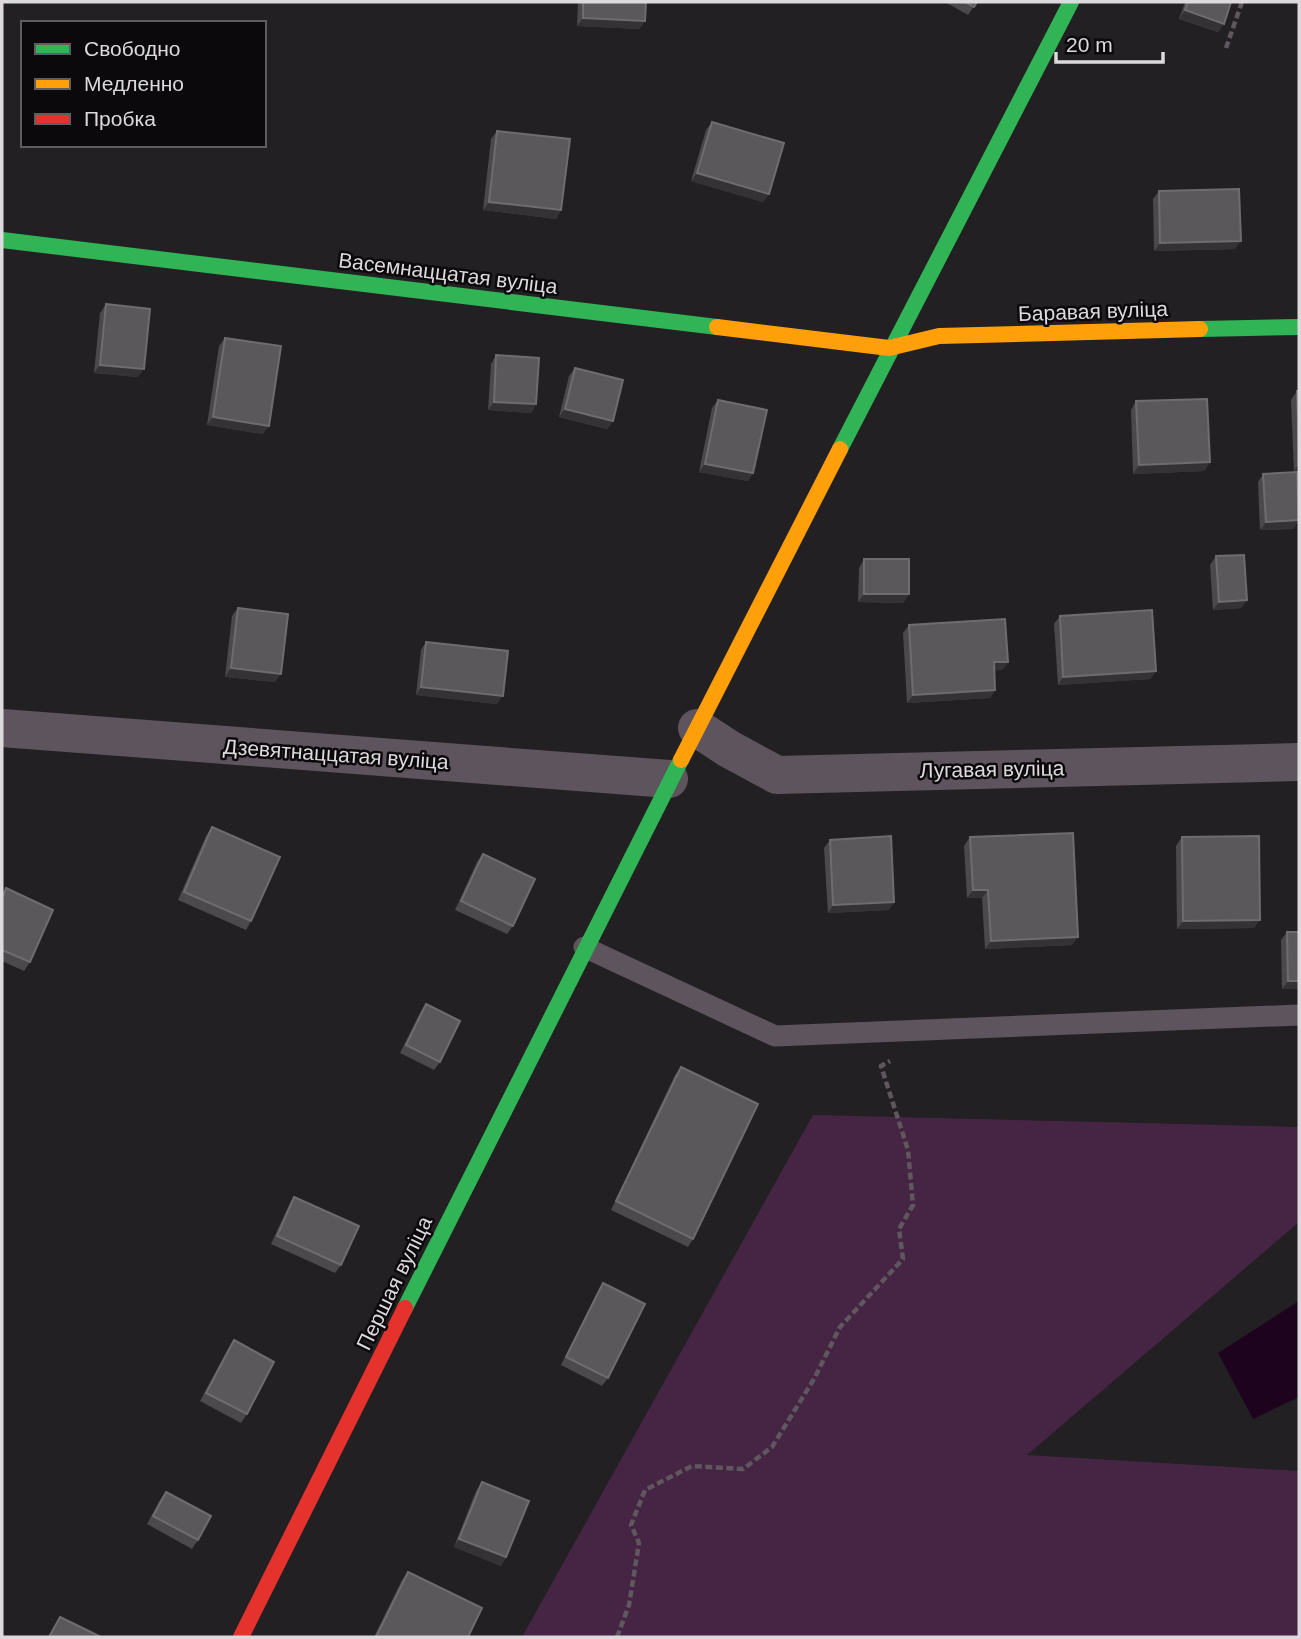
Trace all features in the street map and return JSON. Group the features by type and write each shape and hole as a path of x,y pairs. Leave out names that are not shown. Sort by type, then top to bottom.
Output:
{"main road":[{"name":"Першая вуліца","path":"241,1637 669,779 889,348 1070,2"},
{"name":"Васемнаццатая вуліца","path":"2,240 889,348"},
{"name":"Баравая вуліца","path":"889,348 939,336 1299,327"}],"street":[{"name":"Дзевятнаццатая вуліца","path":"2,728 669,779"},
{"name":"Лугавая вуліца","path":"697,728 777,775 1299,762"}],"lane":[{"path":"584,947 775,1036 1299,1015"}],"path":[{"path":"1226,48 1242,2"},
{"path":"617,1637 629,1605 639,1543 631,1525 645,1490 692,1466 743,1469 772,1447 814,1379 839,1327 903,1259 899,1229 914,1205 908,1150 881,1066 891,1060"}],"shaded area":[{"path":"813,1115 1299,1127 1299,1222 1027,1455 1299,1471 1299,1637 522,1637"},
{"path":"1299,1301 1299,1397 1253,1419 1218,1353"}],"building":[{"path":"583,2 646,2 645,21 583,18"},
{"path":"1188,2 1231,2 1224,24 1185,10"},
{"path":"712,122 784,143 769,194 697,173"},
{"path":"497,131 570,139 561,210 489,202"},
{"path":"1239,189 1241,241 1160,243 1159,191"},
{"path":"106,304 150,309 144,369 100,365"},
{"path":"225,338 281,346 269,426 213,417"},
{"path":"496,355 539,358 536,404 494,402"},
{"path":"575,368 623,380 613,421 565,409"},
{"path":"1297,391 1299,391 1299,452"},
{"path":"1207,399 1210,462 1139,465 1136,401"},
{"path":"718,400 767,410 753,473 705,464"},
{"path":"1297,472 1299,520 1266,522 1263,474"},
{"path":"1244,555 1247,600 1219,602 1216,556"},
{"path":"864,559 909,559 909,594 864,594"},
{"path":"238,608 288,614 281,674 231,668"},
{"path":"1152,610 1156,671 1063,677 1060,616"},
{"path":"1005,619 1008,662 994,662 995,690 913,695 909,625"},
{"path":"426,642 508,651 503,696 421,687"},
{"path":"212,827 280,857 251,921 184,892"},
{"path":"1073,833 1078,937 991,941 988,890 973,890 970,837"},
{"path":"891,836 894,902 833,905 830,840"},
{"path":"1259,836 1260,920 1183,921 1182,837"},
{"path":"483,854 535,879 513,926 461,901"},
{"path":"6,888 53,910 30,962 2,950 2,898"},
{"path":"1287,932 1299,932 1299,981 1288,981"},
{"path":"426,1004 460,1021 440,1062 406,1045"},
{"path":"681,1067 758,1104 693,1239 616,1201"},
{"path":"294,1197 359,1226 341,1265 277,1236"},
{"path":"603,1283 645,1304 608,1378 566,1357"},
{"path":"234,1340 274,1362 247,1414 206,1393"},
{"path":"482,1482 529,1501 506,1557 459,1539"},
{"path":"166,1492 211,1516 198,1540 153,1516"},
{"path":"408,1572 482,1608 468,1637 376,1637"},
{"path":"60,1617 101,1637 49,1637"}],"traffic: fast":[{"path":"840,449 1071,2"},
{"path":"2,240 717,327"},
{"path":"1200,329 1299,327"},
{"path":"405,1308 681,760"}],"traffic: slow":[{"path":"717,327 889,348 939,336 1200,329"},
{"path":"681,760 840,449"}],"traffic: jam":[{"path":"241,1637 405,1308"}]}
